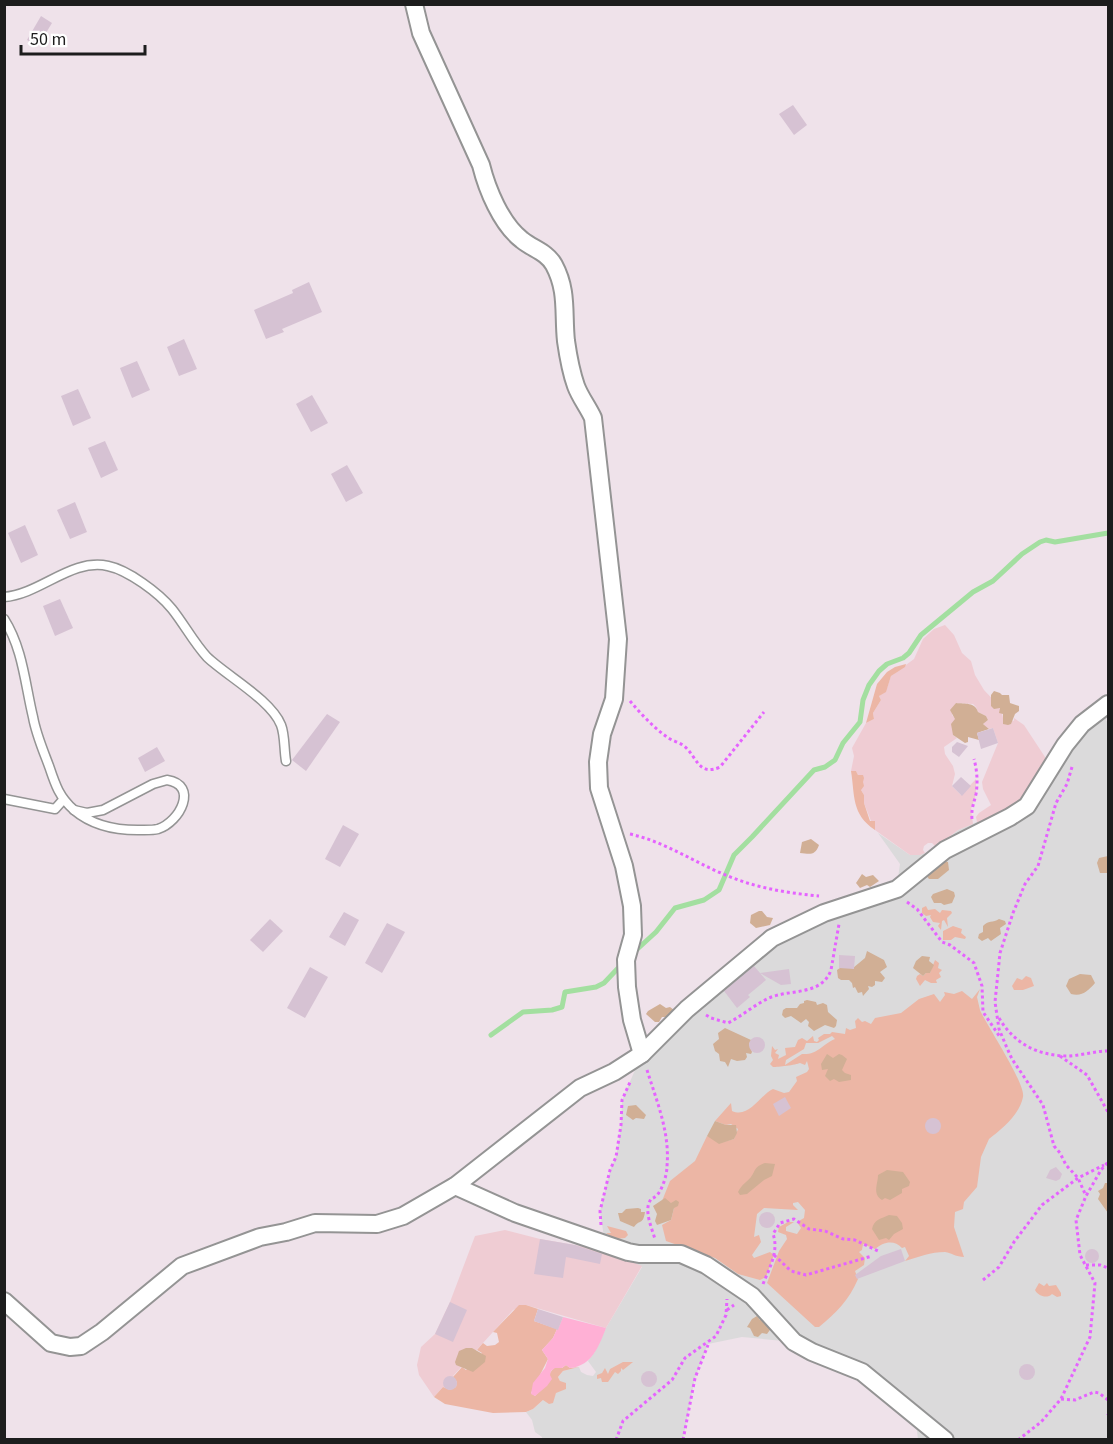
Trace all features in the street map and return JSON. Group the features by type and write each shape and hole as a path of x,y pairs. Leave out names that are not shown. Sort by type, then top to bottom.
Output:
{"street":[{"path":"414,4 421,33 482,165 486,186 510,226 522,240 539,249 552,262 560,277 565,303 566,341 576,386 593,418 618,639 614,699 602,734 598,762 599,788 624,866 632,906 633,935 626,960 627,987 632,1020 642,1054"},
{"path":"4,1301 51,1343 70,1347 81,1346 102,1332 182,1266 260,1237 315,1223 377,1224 403,1216 455,1186 580,1088 614,1072 642,1054 687,1009 772,938 845,905 897,889 945,850 1027,806 1065,745 1082,724 1108,704"},
{"path":"455,1186 515,1213 609,1245 639,1254 681,1254 706,1264 752,1296 794,1342 812,1352 862,1372 945,1440"}],"lane":[{"path":"4,597 51,582 70,570 88,565 108,566 124,571 170,606 206,656 268,706 281,725 286,761"},
{"path":"4,619 14,637 22,663 38,737 63,800 74,810 86,820 107,828 133,831 158,829 179,815 184,795 175,781 167,780 153,784 103,810 87,813 74,810"},
{"path":"4,799 55,809 63,800"}],"path":[{"path":"615,680 630,701 653,726 670,740 684,746 703,768 712,770 720,767 764,712"},
{"path":"974,759 977,773 976,794 971,809 976,834"},
{"path":"1072,764 1067,784 1056,802 1038,866 1025,884 1000,953 995,1002 999,1029 1012,1059 1043,1105 1054,1146 1078,1178 1086,1196"},
{"path":"609,819 628,834 648,838 751,885 775,891 828,896"},
{"path":"878,896 902,900 917,909 942,942 950,945 974,963 982,986 983,1012 1005,1043"},
{"path":"687,1009 700,1011 711,1018 728,1023 769,998 807,990 819,985 829,976 831,970 840,917 845,905"},
{"path":"997,1016 1013,1037 1026,1047 1067,1056 1108,1051"},
{"path":"642,1054 664,1123 668,1148 667,1170 662,1186 657,1196 648,1204 651,1229 656,1241"},
{"path":"609,1245 602,1230 600,1210 610,1170 616,1157 622,1100 642,1054"},
{"path":"1057,1054 1087,1075 1108,1112"},
{"path":"983,1280 999,1267 1014,1242 1042,1205 1078,1178 1108,1163"},
{"path":"1018,1440 1041,1422 1061,1399 1091,1331 1095,1283 1080,1255 1076,1220 1086,1196 1101,1170 1108,1163"},
{"path":"727,1310 752,1296 762,1286 774,1255 776,1240 773,1234 774,1229 780,1223 794,1219 809,1228 825,1231 843,1239 855,1240 878,1251"},
{"path":"774,1255 791,1271 806,1275 872,1256"},
{"path":"1086,1265 1100,1264 1108,1268"},
{"path":"616,1440 622,1421 672,1380 685,1358 708,1344 716,1336 727,1310 724,1276"},
{"path":"683,1440 695,1378 708,1344"},
{"path":"1061,1399 1075,1400 1094,1392 1108,1400"}],"shaded area":[{"path":"945,625 954,635 962,653 971,661 975,675 984,690 1001,708 1003,718 1014,721 1014,718 1024,725 1045,757 1046,764 1022,800 980,824 977,822 976,817 979,813 991,805 982,782 998,743 993,728 989,729 983,724 988,720 986,716 978,712 973,704 956,703 952,715 956,719 953,735 957,738 944,747 955,774 952,786 961,795 976,779 976,794 971,809 973,824 958,830 936,847 928,843 924,846 925,853 910,855 875,830 864,803 858,775 856,771 851,771 854,756 852,748 866,723 874,719 873,713 881,700 879,696 887,688 891,676 914,659 923,639 934,629"},
{"path":"906,664 891,676 886,692 879,696 881,700 873,713 874,719 866,723 877,684 887,672"},
{"path":"994,691 1002,695 1009,695 1010,703 1019,706 1019,711 1015,714 1011,724 1003,724 1003,714 999,713 1000,708 994,709 991,706 991,695"},
{"path":"956,703 972,705 986,716 988,720 983,724 989,729 977,733 979,740 968,737 968,742 965,743 953,735 951,724 955,719 950,710"},
{"path":"1108,704 1106,720 1108,723 1108,1439 918,1439 915,1416 874,1380 794,1342 742,1337 708,1344 695,1378 683,1439 542,1439 535,1432 532,1420 526,1412 543,1400 554,1398 560,1381 558,1377 563,1371 579,1367 581,1372 593,1376 596,1372 588,1361 642,1267 603,1250 604,1237 600,1211 610,1170 616,1157 622,1100 642,1054 772,938 878,896 898,878 900,864 878,833 910,855 930,853 958,830 977,822 980,824"},
{"path":"851,771 863,775 864,786 861,790 870,821 875,821 875,830 867,824 858,811"},
{"path":"811,839 819,845 816,851 809,854 800,853 802,842"},
{"path":"1108,856 1108,873 1100,873 1097,863 1099,858"},
{"path":"944,861 948,862 949,870 938,879 929,879 925,874"},
{"path":"862,874 866,877 873,875 879,881 870,887 867,885 860,888 856,883"},
{"path":"947,889 954,892 952,903 944,905 934,903 931,897 933,894"},
{"path":"926,906 928,910 935,909 940,913 942,910 951,911 952,913 947,918 948,927 944,920 941,930 938,926 940,923 933,922 931,915 926,916 922,913 922,908"},
{"path":"759,911 773,918 770,925 756,928 750,923 751,915"},
{"path":"999,919 1005,921 1006,924 1000,928 1001,934 991,941 988,938 982,941 978,938 985,924"},
{"path":"953,926 962,929 961,933 966,937 965,939 955,937 951,940 943,940 943,931"},
{"path":"867,951 884,960 887,967 880,972 885,978 882,982 875,981 875,985 868,986 869,989 863,996 862,992 858,993 855,987 853,988 849,980 838,978 837,970 853,968 865,958"},
{"path":"922,956 930,957 929,961 934,965 930,973 923,976 913,968"},
{"path":"935,960 939,963 938,968 942,970 939,973 941,977 936,980 937,983 925,980 920,986 916,979 917,976 930,973"},
{"path":"1080,974 1091,975 1095,983 1084,993 1071,994 1066,986 1069,979"},
{"path":"1026,976 1031,978 1034,986 1014,990 1012,986 1017,978 1022,980"},
{"path":"980,989 977,997 980,1010 1019,1080 1023,1097 1014,1115 989,1139 981,1157 977,1187 964,1202 963,1209 955,1212 954,1227 964,1257 940,1252 905,1261 909,1256 905,1247 902,1248 896,1243 888,1242 875,1249 863,1244 859,1252 865,1258 864,1265 855,1271 858,1279 850,1293 831,1317 819,1327 815,1327 767,1283 779,1251 787,1239 786,1235 778,1232 779,1227 788,1222 794,1222 786,1227 786,1231 797,1234 801,1228 797,1222 804,1218 805,1210 798,1202 793,1205 798,1210 764,1208 757,1214 754,1237 759,1235 761,1242 752,1255 754,1258 770,1252 774,1255 766,1277 760,1280 738,1274 715,1258 666,1241 662,1225 671,1220 674,1208 671,1203 662,1201 670,1181 695,1161 707,1136 723,1142 734,1139 738,1129 731,1124 726,1125 715,1121 731,1103 732,1111 744,1112 773,1089 784,1093 789,1092 797,1081 796,1077 809,1069 807,1061 805,1065 800,1063 773,1067 770,1064 773,1060 772,1046 775,1050 778,1049 775,1053 779,1055 778,1059 786,1055 785,1048 795,1047 798,1040 802,1038 807,1041 813,1036 814,1041 817,1042 818,1038 824,1034 832,1032 845,1034 846,1028 850,1030 856,1028 855,1021 858,1018 862,1022 871,1024 875,1018 901,1013 919,999 934,994 940,1002 945,995 944,992 954,994 962,991 972,999","holes":["832,1036 835,1039 816,1051 802,1054 785,1065 786,1060 804,1049 806,1043 818,1043"]},
{"path":"807,1000 816,1002 817,1005 823,1003 827,1005 828,1012 837,1020 836,1026 834,1028 825,1025 814,1031 808,1026 809,1022 806,1019 801,1023 791,1016 785,1018 782,1015 786,1008 797,1008"},
{"path":"660,1004 674,1010 668,1017 662,1017 659,1022 655,1022 646,1014"},
{"path":"725,1028 751,1040 749,1044 752,1052 751,1054 746,1053 745,1060 731,1059 728,1067 725,1062 720,1061 713,1044 719,1039 718,1033"},
{"path":"827,1054 833,1058 839,1054 847,1059 842,1070 851,1075 851,1080 839,1082 834,1079 830,1081 825,1076 828,1069 822,1070 821,1064"},
{"path":"636,1105 646,1115 644,1119 633,1120 626,1115 628,1106"},
{"path":"715,1121 726,1125 736,1125 737,1133 734,1139 719,1144 707,1136"},
{"path":"765,1163 775,1164 772,1176 747,1194 740,1195 738,1192 741,1187 757,1167"},
{"path":"887,1170 903,1172 910,1182 909,1186 902,1189 902,1193 890,1200 885,1198 882,1200 876,1192 878,1175"},
{"path":"1105,1183 1108,1183 1108,1213 1098,1199 1100,1194 1098,1191"},
{"path":"665,1198 671,1203 676,1200 679,1202 678,1206 674,1208 671,1220 657,1225 655,1221 657,1214 653,1206"},
{"path":"638,1208 641,1212 645,1212 642,1220 634,1227 620,1221 618,1213 626,1209"},
{"path":"889,1215 897,1216 903,1229 889,1240 886,1238 879,1240 872,1229 874,1223"},
{"path":"607,1226 626,1231 628,1235 625,1238 615,1239 606,1233 611,1233"},
{"path":"505,1230 540,1239 603,1250 642,1266 606,1328 526,1305 513,1310 453,1376 457,1382 456,1387 450,1390 443,1387 434,1397 419,1375 417,1365 421,1347 435,1334 475,1236"},
{"path":"1039,1283 1044,1286 1047,1283 1049,1286 1056,1285 1061,1296 1040,1295 1035,1290"},
{"path":"519,1305 538,1309 534,1321 557,1329 553,1338 542,1350 548,1359 531,1393 535,1396 538,1393 555,1367 562,1368 566,1365 570,1368 579,1367 563,1371 558,1377 560,1381 566,1383 566,1389 556,1393 553,1403 549,1404 543,1400 526,1412 493,1413 445,1404 434,1397 443,1387 450,1390 456,1387 457,1382 453,1377 462,1367 466,1370 482,1353 477,1350 483,1343 487,1346 499,1342 497,1333 493,1332"},
{"path":"757,1316 772,1327 767,1334 762,1333 758,1337 754,1336 747,1327"},
{"path":"472,1348 486,1356 485,1362 473,1372 456,1365 455,1362 459,1351"},
{"path":"623,1362 633,1362 623,1370 621,1368 618,1374 615,1372 608,1382 602,1382 601,1378 597,1379 597,1375 605,1368 608,1374 610,1369"}],"sand":[{"path":"563,1317 606,1328 594,1354 589,1359 578,1366 570,1368 566,1365 562,1368 555,1368 551,1371 552,1379 547,1386 535,1396 531,1394 533,1383 545,1368 548,1359 542,1350 553,1338"}],"building":[{"path":"41,16 52,23 38,46 27,40"},
{"path":"793,105 807,125 794,135 779,114"},
{"path":"309,282 322,312 282,329 284,332 266,339 254,310 293,293 292,290"},
{"path":"184,339 197,369 179,376 167,347"},
{"path":"137,361 150,390 132,398 120,368"},
{"path":"78,389 91,418 73,426 61,396"},
{"path":"312,395 328,423 311,432 296,404"},
{"path":"105,441 118,470 101,478 88,448"},
{"path":"347,465 363,493 346,502 331,474"},
{"path":"75,502 87,532 70,539 57,510"},
{"path":"25,525 38,555 21,563 8,533"},
{"path":"60,599 73,628 55,636 43,606"},
{"path":"327,714 340,722 306,771 292,760"},
{"path":"993,728 998,743 981,749 977,733"},
{"path":"957,742 968,746 959,757 952,752 952,747"},
{"path":"157,747 165,761 145,772 138,758"},
{"path":"961,777 971,786 962,796 952,786"},
{"path":"343,825 359,834 340,867 325,859"},
{"path":"344,912 359,920 345,946 329,937"},
{"path":"270,919 283,931 263,952 250,940"},
{"path":"387,923 405,932 382,973 365,963"},
{"path":"839,955 855,956 854,969 839,968"},
{"path":"754,966 766,980 737,1008 724,991"},
{"path":"310,967 328,977 305,1018 287,1008"},
{"path":"789,969 791,984 781,985 760,973"},
{"path":"754,1037 760,1037 765,1045 763,1051 754,1053 749,1048 749,1042"},
{"path":"785,1097 791,1108 779,1116 773,1104"},
{"path":"933,1118 941,1126 933,1134 925,1126"},
{"path":"1056,1167 1062,1174 1060,1179 1056,1181 1046,1178 1050,1170"},
{"path":"767,1212 773,1214 775,1220 773,1226 767,1228 761,1226 759,1220 761,1214"},
{"path":"540,1239 575,1245 602,1254 600,1264 566,1257 563,1278 534,1274"},
{"path":"901,1249 905,1261 857,1279 855,1275 881,1256"},
{"path":"1089,1249 1095,1249 1099,1256 1095,1263 1089,1263 1085,1259 1085,1253"},
{"path":"450,1302 467,1310 453,1342 435,1334"},
{"path":"538,1309 563,1317 558,1330 534,1321"},
{"path":"1027,1364 1035,1372 1027,1380 1019,1372"},
{"path":"649,1371 655,1373 657,1379 655,1385 649,1387 643,1385 641,1379 643,1373"},
{"path":"447,1376 453,1376 457,1383 453,1390 447,1390 443,1386 443,1380"}],"waterway":[{"path":"633,953 656,932 675,908 704,900 719,890 734,855 814,770 825,767 835,760 843,743 860,722 863,700 869,685 879,671 887,664 903,658 921,635 973,592 993,581 1022,554 1040,542 1046,540 1055,542 1108,533"},
{"path":"491,1035 523,1012 562,1007 565,992 596,987 604,983 622,964"}]}
